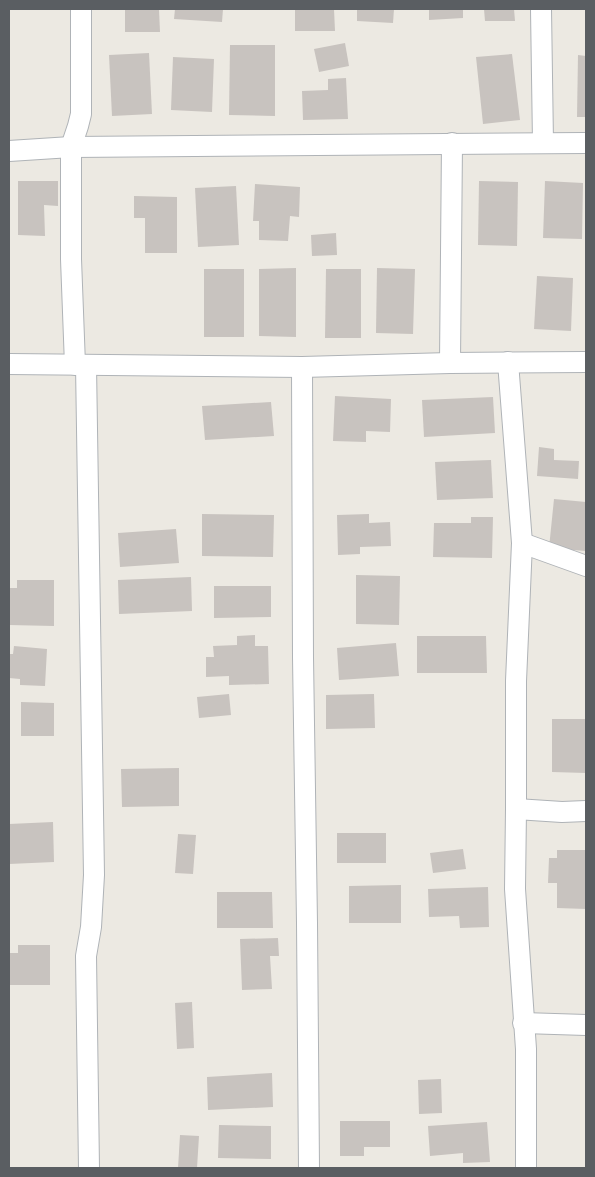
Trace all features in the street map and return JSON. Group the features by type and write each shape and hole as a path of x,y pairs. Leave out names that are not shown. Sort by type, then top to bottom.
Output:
{"street":[{"path":"81,9 81,114 71,146 72,259 81,365 94,875 91,927 86,956 89,1168"},
{"path":"541,9 543,143"},
{"path":"450,363 452,143"},
{"path":"9,151 71,146 586,143"},
{"path":"508,362 522,542 516,680 515,889 526,1049 526,1168"},
{"path":"9,364 302,366 586,362"},
{"path":"302,366 303,657 309,1168"},
{"path":"522,542 586,566"},
{"path":"516,809 562,812 586,811"},
{"path":"523,1023 586,1025"}],"building":[{"path":"125,9 159,9 160,32 125,32"},
{"path":"175,9 223,9 222,22 174,19"},
{"path":"295,9 334,9 335,31 295,31"},
{"path":"357,9 394,9 393,23 357,21"},
{"path":"429,9 463,9 463,18 429,20"},
{"path":"484,9 514,9 515,21 485,21"},
{"path":"345,43 349,66 319,72 314,49"},
{"path":"230,45 275,45 275,116 229,115"},
{"path":"149,53 152,114 112,116 109,55"},
{"path":"512,54 520,120 483,124 476,57"},
{"path":"578,55 586,56 586,117 577,117"},
{"path":"173,57 214,59 212,112 171,110"},
{"path":"346,78 348,119 303,120 302,91 328,90 328,79"},
{"path":"18,181 58,181 58,206 44,205 45,236 18,235"},
{"path":"479,181 518,182 517,246 478,245"},
{"path":"545,181 583,183 582,239 543,238"},
{"path":"255,184 300,187 299,217 290,216 288,241 259,240 259,221 253,221"},
{"path":"236,186 239,245 198,247 195,188"},
{"path":"134,196 177,197 177,253 145,253 145,218 134,218"},
{"path":"336,233 337,255 312,256 311,235"},
{"path":"296,268 296,337 259,336 259,269"},
{"path":"377,268 415,269 413,334 376,333"},
{"path":"204,269 244,269 244,337 204,337"},
{"path":"326,269 361,269 361,338 325,338"},
{"path":"537,276 573,278 571,331 534,329"},
{"path":"335,396 391,399 390,432 366,431 366,442 333,441"},
{"path":"493,397 495,433 424,437 422,400"},
{"path":"271,402 274,436 205,440 202,406"},
{"path":"539,447 554,449 554,460 579,461 578,479 537,476"},
{"path":"491,460 493,498 437,500 435,462"},
{"path":"554,499 586,502 586,551 549,548"},
{"path":"202,514 274,515 273,557 202,556"},
{"path":"369,514 369,523 390,522 391,546 360,547 360,554 338,555 337,515"},
{"path":"471,517 493,517 492,558 433,557 434,523 471,523"},
{"path":"176,529 179,563 120,567 118,533"},
{"path":"356,575 400,576 399,625 356,624"},
{"path":"191,577 192,611 119,614 118,580"},
{"path":"17,580 54,580 54,626 9,625 9,588 17,588"},
{"path":"214,586 271,586 271,617 214,618"},
{"path":"255,635 255,646 268,646 269,684 229,685 229,676 206,677 206,657 214,657 213,646 237,645 237,636"},
{"path":"417,636 486,636 487,673 417,673"},
{"path":"396,643 399,676 339,680 337,648"},
{"path":"14,646 47,649 45,686 20,685 20,679 9,678 9,654 13,654"},
{"path":"229,694 231,715 199,718 197,697"},
{"path":"374,694 375,728 326,729 326,695"},
{"path":"21,702 54,703 54,736 21,736"},
{"path":"552,719 586,719 586,773 552,772"},
{"path":"179,768 179,806 122,807 121,769"},
{"path":"53,822 54,862 9,864 9,824"},
{"path":"337,833 386,833 386,863 337,863"},
{"path":"178,834 196,835 193,874 175,873"},
{"path":"463,849 466,869 433,873 430,853"},
{"path":"557,850 586,850 586,909 557,908 557,883 548,883 549,858 557,858"},
{"path":"401,885 401,923 349,923 349,886"},
{"path":"488,887 489,927 460,928 459,916 429,917 428,889"},
{"path":"217,892 272,892 273,928 217,928"},
{"path":"278,938 279,956 270,956 272,989 242,990 240,939"},
{"path":"18,945 50,945 50,985 9,985 9,953 18,953"},
{"path":"192,1002 194,1048 177,1049 175,1003"},
{"path":"272,1073 273,1107 208,1110 207,1077"},
{"path":"441,1079 442,1113 419,1114 418,1080"},
{"path":"340,1121 390,1121 390,1147 364,1147 364,1156 340,1156"},
{"path":"487,1122 490,1162 463,1163 463,1153 430,1156 428,1126"},
{"path":"219,1125 271,1126 271,1159 218,1158"},
{"path":"180,1135 199,1136 197,1168 178,1168"}]}
